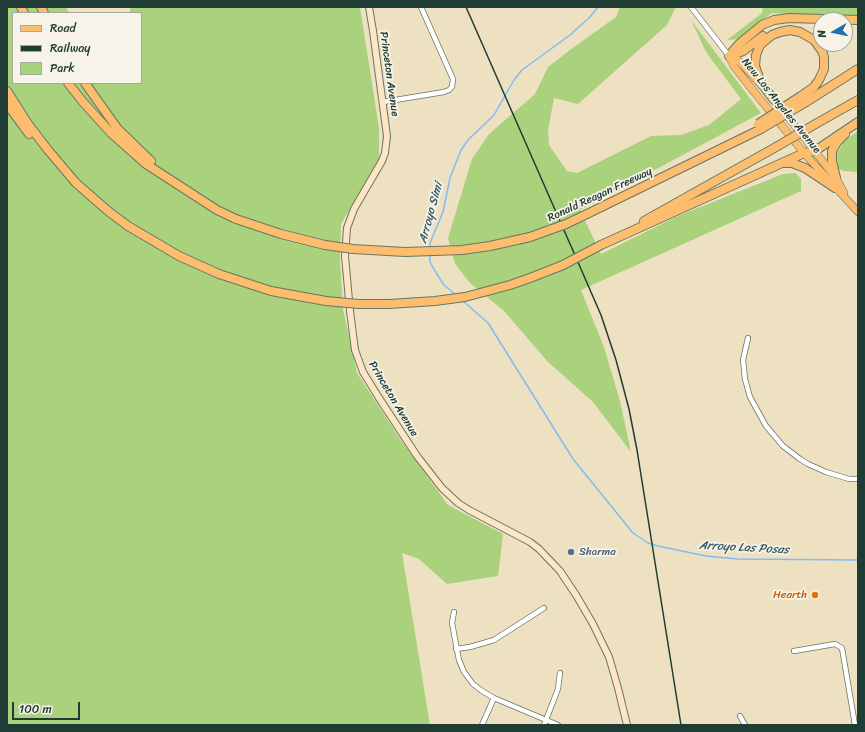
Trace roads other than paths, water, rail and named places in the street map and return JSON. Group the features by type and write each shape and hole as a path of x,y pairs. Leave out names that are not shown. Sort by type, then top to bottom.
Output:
{"highway":[{"path":"729,56 750,34 762,25 774,20 789,18 858,20"},
{"path":"729,56 743,51 765,34 790,30 800,32 814,40 822,51 824,58 824,69 819,80 804,99"},
{"path":"774,100 761,83 755,66 756,55 760,45 772,35 780,32"},
{"path":"804,99 858,70"},
{"name":"Ronald Reagan Freeway","path":"69,84 111,133 146,164 217,210 236,219 281,234 325,245 353,249 405,252 462,250 490,246 530,237 566,224 712,153 804,99"},
{"path":"86,84 117,128 153,163 162,174"},
{"path":"7,91 28,124 76,183"},
{"path":"7,104 21,124 56,165 76,183 128,226 178,256 227,277 271,291 326,301 359,304 389,304 435,301 465,297 510,285 563,265 858,100"},
{"path":"601,245 804,153 814,151 858,123"},
{"path":"836,178 832,161 832,151 837,142 858,123"},
{"path":"783,163 792,163 805,168 835,188"}],"main road":[{"name":"New Los Angeles Avenue","path":"729,56 739,61 774,100 836,178 851,204"},
{"name":"New Los Angeles Avenue","path":"729,56 733,65 804,153 858,212"}],"street":[{"name":"Princeton Avenue","path":"369,7 387,136 385,153 379,168 354,209 347,228 345,240 350,311 355,350 358,361 379,398 416,456 442,488 458,503 469,510 530,542 539,549 560,571 590,618 609,657 627,725"},
{"path":"383,102 444,92 452,87 454,79 421,7"},
{"path":"691,7 729,56"},
{"path":"748,338 743,360 746,388 756,410 769,431 783,446 808,464 826,472 849,479 858,480"},
{"path":"456,649 470,647 494,640 544,608"},
{"path":"454,612 452,623 456,649 460,664 473,684 494,698 558,725"},
{"path":"794,651 835,644 842,648 855,725"},
{"path":"544,725 558,689 560,673"},
{"path":"482,725 494,698"},
{"path":"740,716 745,725"}],"waterway":[{"name":"Arroyo Simi","path":"430,248 430,243 443,212 450,178 461,150 468,140 494,115 514,80 522,70 570,35 590,17 598,7"},
{"name":"Arroyo Simi","path":"430,254 430,262 435,271 444,285 456,295"},
{"name":"Arroyo Las Posas","path":"462,300 488,323 573,459 633,533 648,543 706,556 738,559 858,560"}],"railway":[{"path":"466,7 601,315 616,360 629,409 637,450 681,725"}],"place":[{"name":"Sharma","path":"571,552"},
{"name":"Hearth","path":"815,595"}]}
